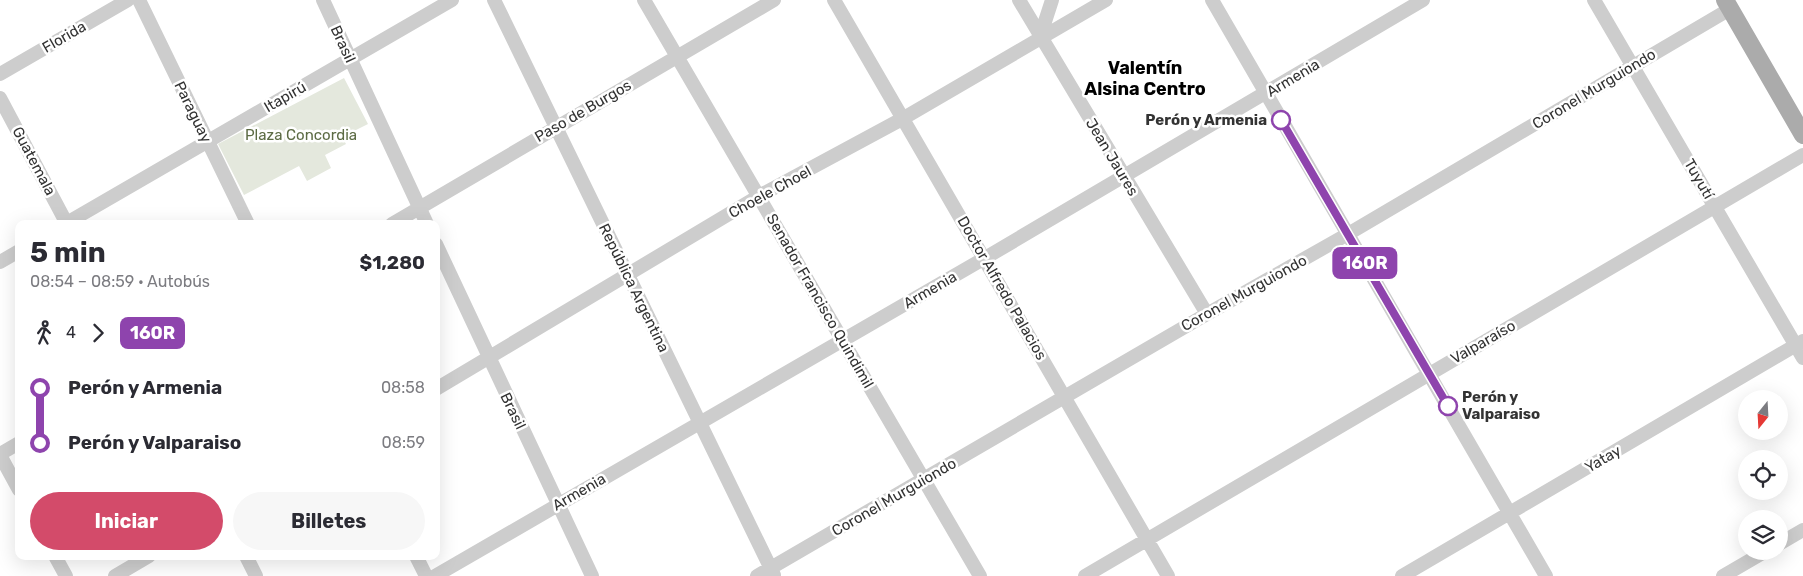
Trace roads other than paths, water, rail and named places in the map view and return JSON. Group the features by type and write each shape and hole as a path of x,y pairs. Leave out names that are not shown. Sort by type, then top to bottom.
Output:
{"main road":[{"path":"1728,4 1803,135"}],"street":[{"name":"Florida","path":"0,74 128,0"},
{"name":"Paraguay","path":"139,0 246,220"},
{"name":"Brasil","path":"323,0 425,220"},
{"name":"Itapirú","path":"71,220 452,0"},
{"name":"República Argentina","path":"494,0 554,128 628,274 772,572"},
{"name":"Senador Francisco Quindimil","path":"644,0 980,576"},
{"name":"Paso de Burgos","path":"399,220 774,0"},
{"name":"Doctor Alfredo Palacios","path":"834,0 1168,576"},
{"name":"Jean Jaures","path":"1020,0 1040,37 1207,314"},
{"path":"1040,37 1052,0"},
{"name":"Choele Choel","path":"440,387 759,196 902,119 1106,0"},
{"path":"1212,0 1546,576"},
{"name":"Armenia","path":"435,576 1265,94 1408,4 1423,0"},
{"name":"Tuyutí","path":"1594,0 1715,207 1799,344 1803,358"},
{"name":"Coronel Murguiondo","path":"757,576 772,572 1064,396 1348,234 1633,66 1728,4"},
{"name":"Guatemala","path":"0,98 64,220"},
{"name":"Valparaíso","path":"1086,576 1803,156"},
{"path":"0,262 15,253"},
{"name":"Brasil","path":"440,253 592,576"},
{"name":"Yatay","path":"1402,576 1799,344"},
{"path":"15,446 0,455 15,483"},
{"path":"1788,539 1803,530"},
{"path":"57,560 66,576"},
{"path":"114,576 142,560"},
{"path":"248,560 256,576"},
{"path":"418,560 426,576"},
{"path":"1724,576 1751,560"}],"place":[{"name":"Perón y Armenia","path":"1281,120"},
{"name":"Perón y Valparaiso","path":"1448,406"}],"district":[{"name":"Valentín Alsina Centro","path":"1145,78"}],"park label":[{"name":"Plaza Concordia","path":"301,135"}]}
